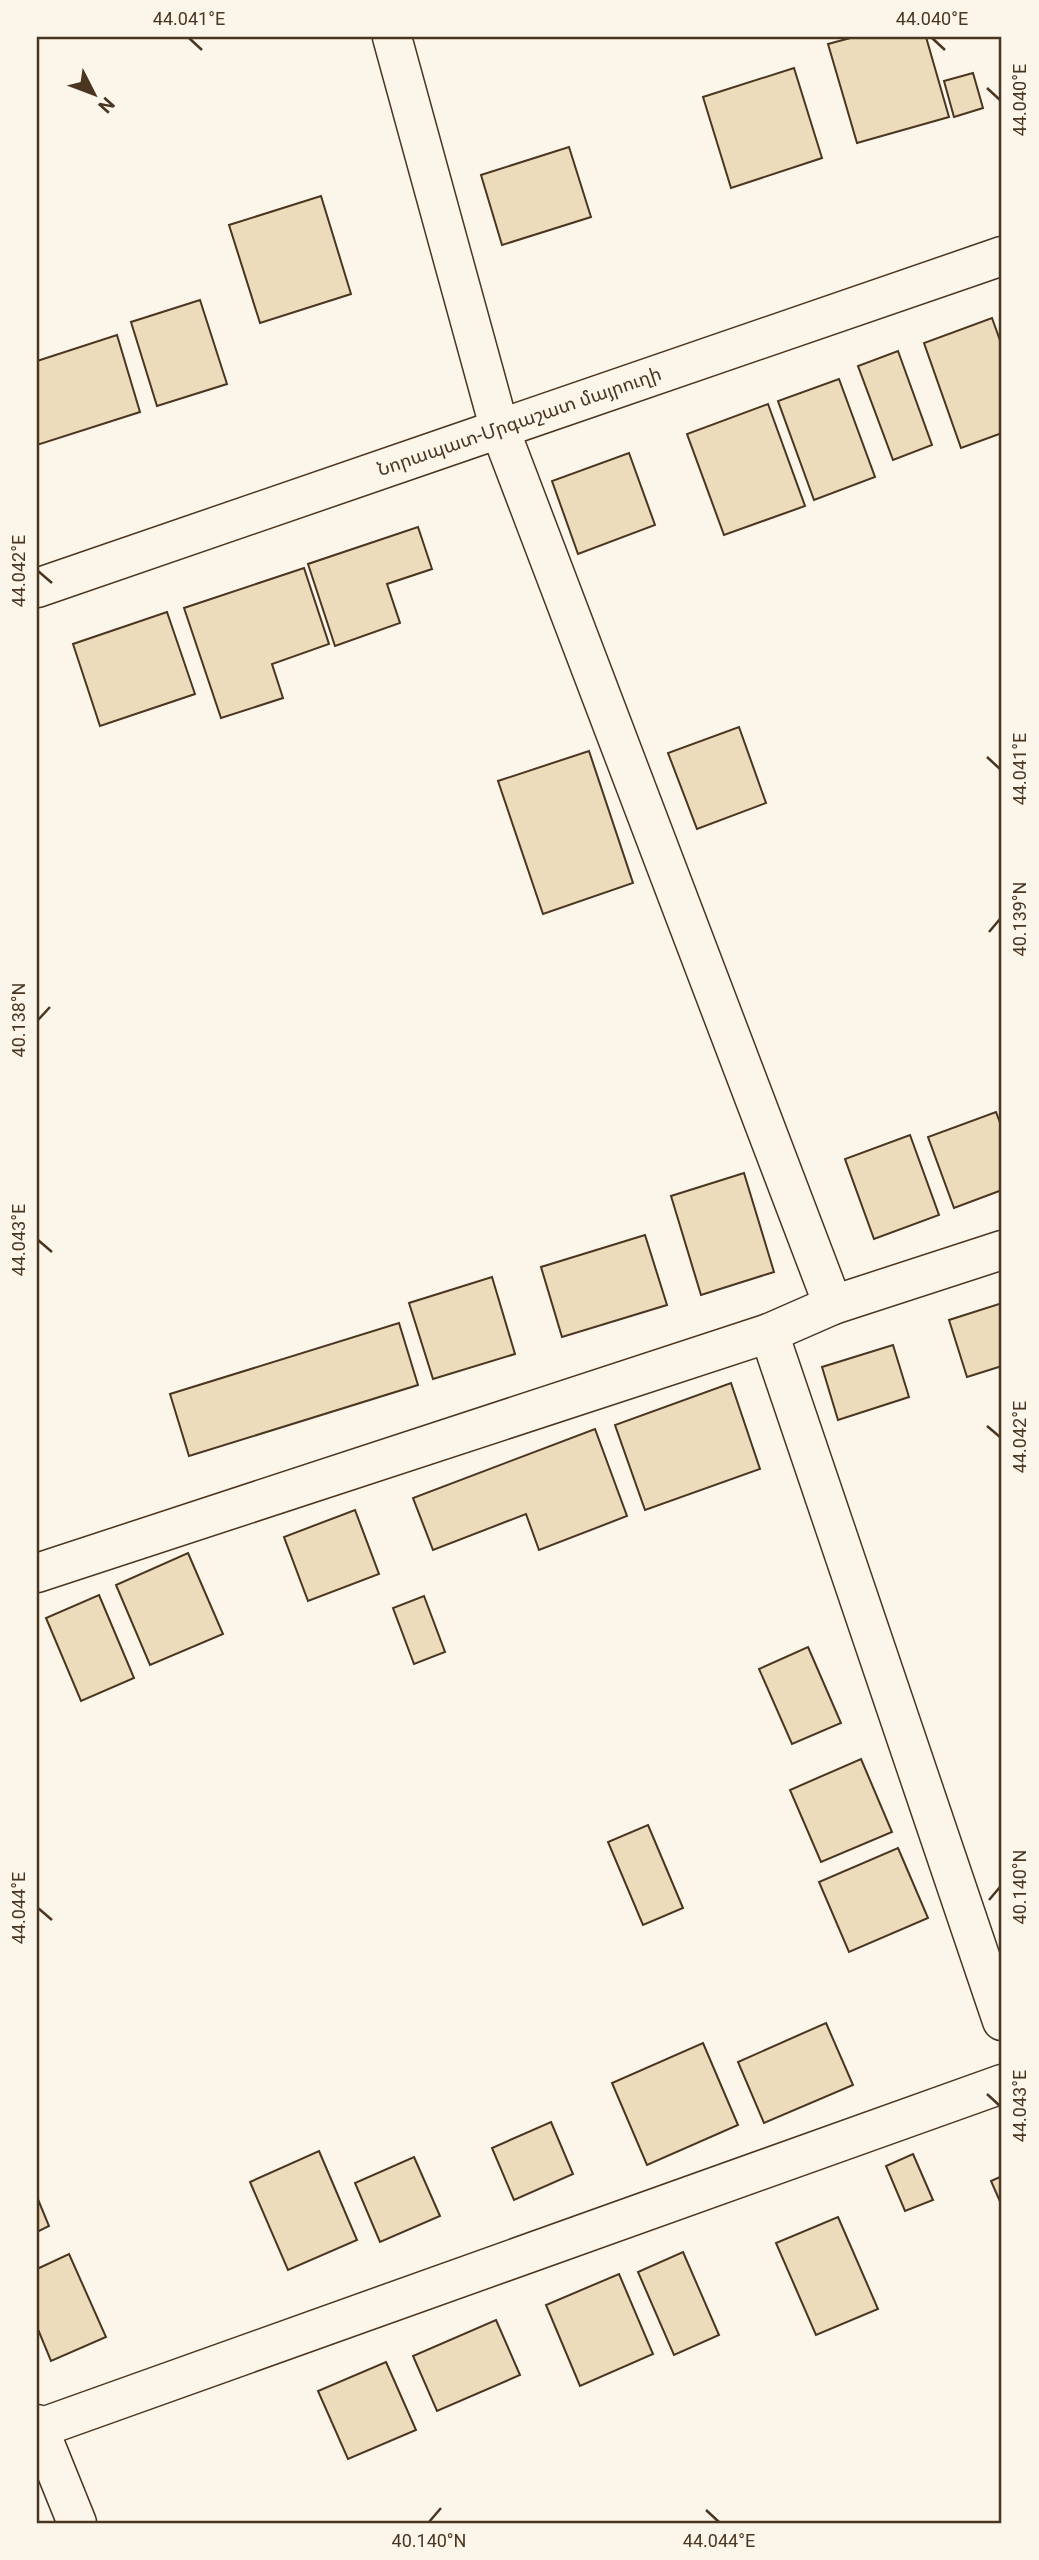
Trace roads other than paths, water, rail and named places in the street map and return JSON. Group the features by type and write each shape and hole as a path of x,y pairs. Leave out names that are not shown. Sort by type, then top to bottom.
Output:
{"street":[{"path":"392,37 499,427 833,1305"},
{"name":"Նորապատ-Մրգաշատ մայրուղի","path":"37,588 1002,256"},
{"path":"37,1573 769,1333 833,1305 1002,1250"},
{"path":"769,1333 1002,2021"},
{"path":"77,2523 37,2427 1002,2084"}]}
